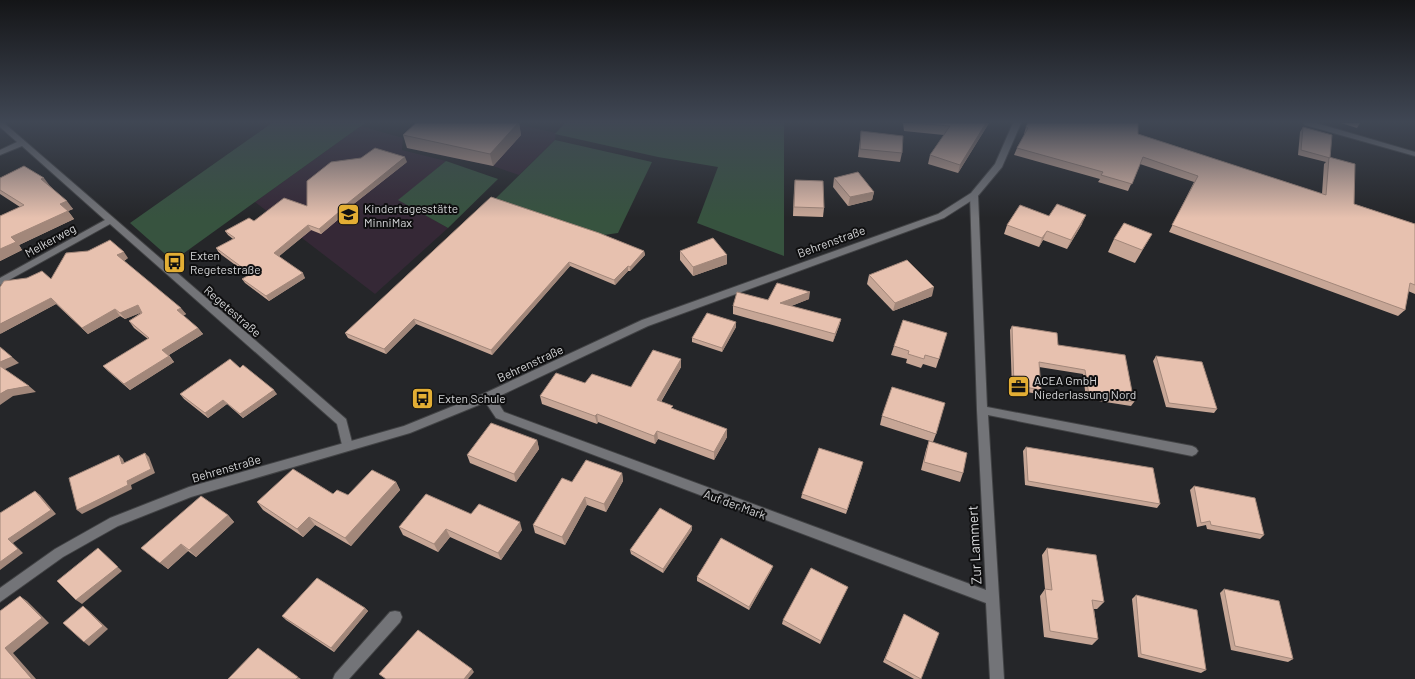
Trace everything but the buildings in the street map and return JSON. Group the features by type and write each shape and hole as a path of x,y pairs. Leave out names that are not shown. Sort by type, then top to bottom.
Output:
{"street":[{"name":"Regetestraße","path":"36,155 168,272 342,422 347,446"},
{"name":"Behrenstraße","path":"0,596 58,553 114,522 189,492 406,430 487,397 644,323 941,216 974,195 999,166 1004,155"},
{"name":"Zur Lammert","path":"974,195 982,410 997,679"},
{"name":"Melkerweg","path":"0,282 111,220"},
{"name":"Auf der Mark","path":"487,397 500,416 992,599"},
{"path":"982,410 1192,451"},
{"path":"340,679 395,617"}],"shaded area":[{"name":"Kindertagesstätte MinniMax","path":"321,155 421,155 446,161 399,200 448,228 375,294 255,202"},
{"path":"439,155 540,155 519,175 493,166"}],"green space":[{"path":"227,155 321,155 173,261 130,223"},
{"path":"540,155 620,155 652,162 618,233 597,236 492,202"},
{"path":"648,155 784,155 784,256 697,223 718,167"},
{"path":"446,161 498,179 448,228 398,200"}],"place":[{"name":"Kindertagesstätte MinniMax","path":"349,215"},
{"name":"Exten Regetestraße","path":"174,262"},
{"name":"ACEA GmbH Niederlassung Nord","path":"1019,387"},
{"name":"Exten Schule","path":"423,398"}]}
